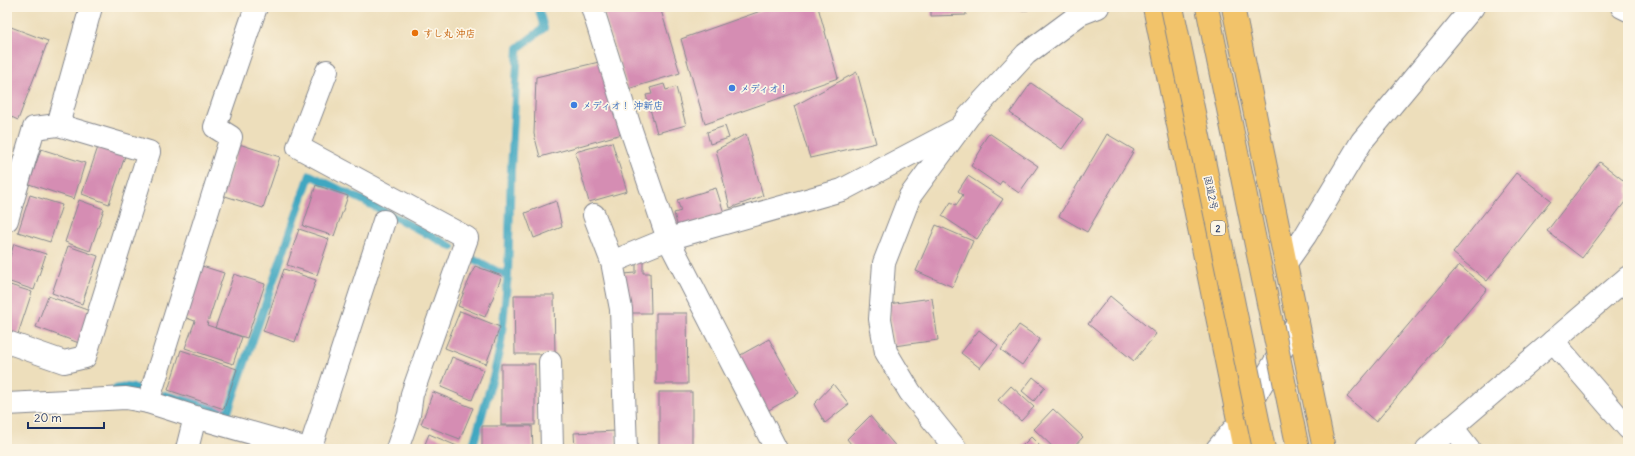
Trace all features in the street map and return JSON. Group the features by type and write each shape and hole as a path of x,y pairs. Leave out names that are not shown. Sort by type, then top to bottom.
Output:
{"highway":[{"path":"1154,7 1244,449"},
{"name":"国道2号","path":"1172,7 1264,449"},
{"path":"1206,7 1298,449"},
{"path":"1233,7 1324,449"}],"street":[{"path":"58,125 91,7"},
{"path":"148,402 231,137 215,127 256,7"},
{"path":"592,7 668,240 776,449"},
{"path":"956,449 910,392 886,352 880,319 884,263 910,196 969,116 1026,54 1080,14 1098,7"},
{"path":"1286,263 1305,236 1362,141 1473,7"},
{"path":"1622,7 1628,10"},
{"path":"327,71 298,147 467,238 412,394 409,415 397,449"},
{"path":"7,220 34,128 58,125 148,152 85,358 64,362 7,342"},
{"path":"612,262 668,240 842,190 960,128"},
{"path":"594,215 612,262 621,309 626,449"},
{"path":"7,404 126,398 148,402 195,417 309,449 384,221"},
{"path":"1427,449 1553,341 1626,282"},
{"path":"1217,449 1239,423 1298,322"},
{"path":"1553,341 1628,428"},
{"path":"550,362 552,449"},
{"path":"186,449 195,417"},
{"path":"1452,428 1469,449"}],"building":[{"path":"602,7 660,7 680,73 628,89"},
{"path":"772,7 818,7 838,78 705,124 681,39"},
{"path":"931,7 1028,7 1028,10 966,11 966,15 931,16"},
{"path":"11,27 48,41 18,120 7,115 7,38"},
{"name":"メディオ！ 沖新店","path":"599,62 622,134 540,157 534,134 536,77"},
{"path":"857,72 876,143 810,158 794,106"},
{"path":"1031,83 1083,119 1062,149 1010,113"},
{"path":"664,84 666,90 676,87 686,125 657,133 646,95 652,94 650,88"},
{"path":"725,126 729,138 710,144 707,132"},
{"path":"989,133 1038,166 1019,193 1002,181 999,185 971,166"},
{"path":"746,134 763,196 730,208 716,150"},
{"path":"1107,134 1134,150 1087,232 1059,216"},
{"path":"612,142 627,191 589,202 575,152"},
{"path":"239,144 280,157 263,208 222,195"},
{"path":"98,147 125,156 109,204 82,194"},
{"path":"41,149 85,163 74,199 29,184"},
{"path":"1600,162 1628,184 1628,198 1582,258 1547,231"},
{"path":"1516,173 1551,200 1487,281 1453,253"},
{"path":"968,176 1003,199 977,239 942,216 951,202 956,205 963,195 958,191"},
{"path":"316,185 348,196 334,236 303,226"},
{"path":"716,188 724,213 678,228 674,213 681,211 677,200"},
{"path":"30,195 62,205 50,242 18,232"},
{"path":"79,200 104,209 90,251 65,242"},
{"path":"556,201 562,227 534,238 525,213"},
{"path":"936,225 973,241 953,287 916,271"},
{"path":"299,229 329,239 317,275 287,265"},
{"path":"14,244 46,254 34,290 7,281 7,265"},
{"path":"68,246 98,256 82,304 52,293"},
{"path":"643,261 643,273 650,273 651,313 625,313 624,274 636,273 636,262"},
{"path":"199,265 224,273 207,325 242,337 233,364 185,348 195,321 181,316"},
{"path":"1459,265 1487,289 1376,422 1347,397"},
{"path":"475,266 502,276 485,317 458,306"},
{"path":"284,269 316,280 295,342 263,331"},
{"path":"234,274 265,284 247,338 215,328"},
{"path":"7,284 32,292 18,334 7,331"},
{"path":"514,295 554,295 555,354 515,354"},
{"path":"48,296 90,311 79,343 36,327"},
{"path":"1110,296 1156,334 1134,361 1088,324"},
{"path":"932,298 938,340 894,346 888,304"},
{"path":"460,311 500,327 486,364 445,348"},
{"path":"656,313 687,313 688,384 656,384"},
{"path":"1019,325 1040,339 1022,365 1001,350"},
{"path":"979,330 998,345 980,368 961,353"},
{"path":"769,339 799,393 767,411 737,357"},
{"path":"181,350 237,369 224,409 168,390"},
{"path":"452,357 484,370 472,400 441,387"},
{"path":"501,364 535,364 535,425 501,425"},
{"path":"1033,377 1045,387 1034,401 1022,391"},
{"path":"833,384 849,404 825,423 814,404"},
{"path":"1011,386 1034,407 1021,421 998,400"},
{"path":"433,392 473,408 460,439 421,424"},
{"path":"659,392 692,392 692,449 659,449"},
{"path":"1053,409 1083,437 1072,449 1055,449 1034,429"},
{"path":"870,416 898,449 855,449 847,439"},
{"path":"482,426 532,426 533,449 482,449"},
{"path":"616,431 616,449 575,449 574,433"},
{"path":"429,434 457,446 456,449 423,449"},
{"path":"1031,437 1043,449 1019,449"}],"waterway":[{"path":"472,449 494,374 501,343 508,274 511,170 518,48 544,28 538,7"},
{"path":"165,395 228,412 310,175 362,200 452,247"},
{"path":"472,258 502,274 508,274"},
{"path":"115,389 127,387 141,389"}],"place":[{"name":"すし丸 沖店","path":"415,33"},
{"name":"メディオ！","path":"732,88"},
{"name":"メディオ！ 沖新店","path":"574,105"}]}
